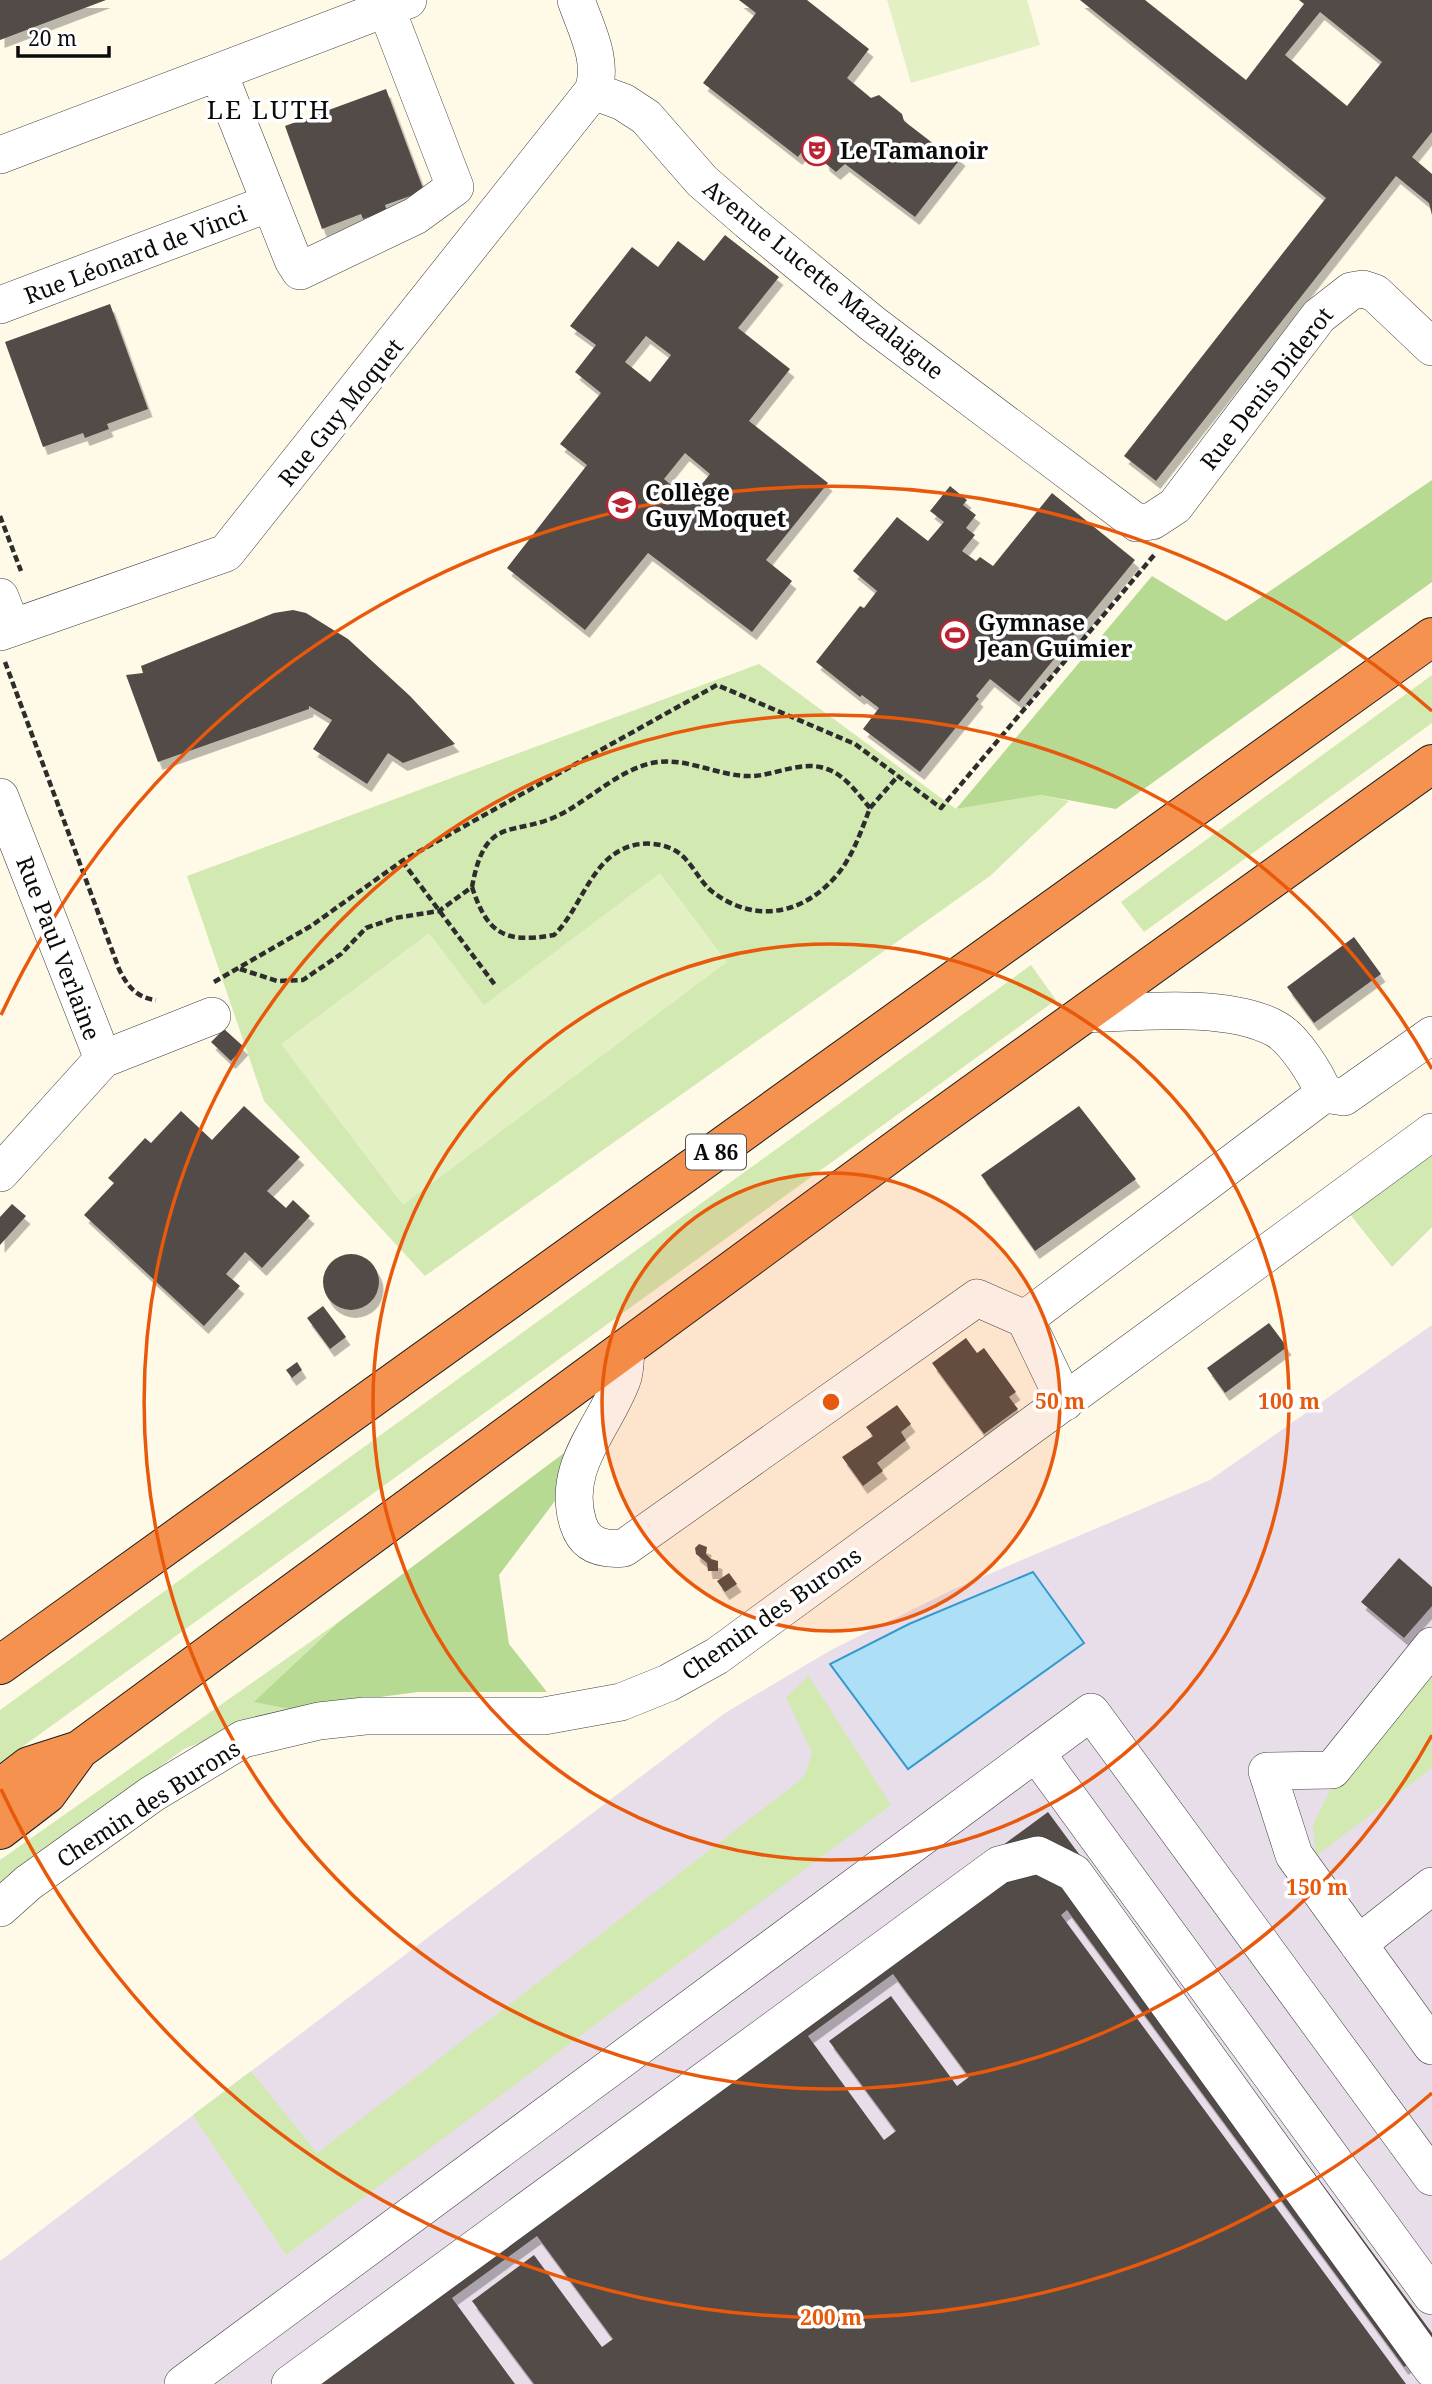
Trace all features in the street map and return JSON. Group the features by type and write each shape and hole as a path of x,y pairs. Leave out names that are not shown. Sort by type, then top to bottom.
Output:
{"highway":[{"name":"A 86","path":"0,1665 1432,637"},
{"path":"0,1830 47,1794 79,1750 1084,1014 1432,764"},
{"path":"0,1788 29,1766 79,1750"}],"street":[{"path":"576,0 598,64 598,79 593,92"},
{"path":"0,155 219,74 397,4 455,187 440,201 415,216 300,271 219,74"},
{"name":"Avenue Lucette Mazalaigue","path":"593,92 623,102 646,117 702,181 758,230 873,324 1137,523"},
{"name":"Rue Guy Moquet","path":"4,628 226,553 593,92"},
{"name":"Rue Léonard de Vinci","path":"0,305 270,203"},
{"name":"Rue Denis Diderot","path":"1137,523 1152,522 1175,506 1319,316 1334,301 1351,291 1363,289 1375,293 1432,347"},
{"name":"Rue Paul Verlaine","path":"0,797 103,1059"},
{"path":"0,1173 103,1059 212,1000"},
{"path":"1084,1014 1171,1010 1233,1015 1278,1030 1304,1059 1324,1094"},
{"path":"1025,1319 1324,1094 1344,1097 1432,1035"},
{"name":"Chemin des Burons","path":"0,1908 28,1883 152,1794 243,1739 319,1721 365,1716 544,1716 621,1702 668,1683 717,1656 1432,1132"},
{"path":"626,1348 624,1378 576,1472 571,1501 580,1531 591,1544 606,1550 624,1548 977,1298 1025,1319 1065,1402"},
{"path":"1432,1646 1332,1770 1267,1771 1294,1855 1432,2046"},
{"path":"183,2384 1091,1712 1432,2177"},
{"path":"1036,1753 1432,2297"},
{"path":"290,2384 999,1865 1038,1854 1074,1873 1432,2369"},
{"path":"1359,1944 1432,1886"}],"path":[{"path":"212,1000 240,968 311,926 402,860 717,685 855,744 941,808 1154,556 1175,506"},
{"path":"4,628 119,970 127,986 139,996 153,1001 167,998"},
{"path":"870,808 839,775 818,766 753,776 668,762 652,763 617,778 558,815 503,829 478,858 472,887 477,908 496,930 525,939 554,935 573,913 586,888 611,857 625,848 656,844 672,848 682,855 712,892 742,908 760,914 796,905 819,892 837,874 852,852 870,808 898,776"},
{"path":"402,860 495,985"},
{"path":"240,968 277,981 303,980 341,954 366,928 395,918 439,911 472,887"}],"shaded area":[{"path":"1432,1325 1432,2384 0,2384 0,2261 725,1713 831,1650 954,1589 1210,1480"}],"green space":[{"path":"887,0 1027,0 1040,45 911,83"},
{"path":"1432,480 1432,582 1116,809 1041,795 956,809 1152,576 1226,621"},
{"path":"759,664 956,809 1041,795 1069,801 990,876 425,1276 264,1101 187,876"},
{"path":"1432,675 1432,723 1144,932 1121,902"},
{"path":"660,873 727,962 403,1205 281,1044 429,933 484,1005"},
{"path":"1031,965 1056,1000 0,1763 0,1710"},
{"path":"1432,1145 1432,1227 1392,1267 1345,1208"},
{"path":"580,1441 558,1497 499,1575 509,1644 547,1692 418,1692 289,1709 254,1702 340,1621"},
{"path":"340,1621 255,1702 289,1709 184,1749 0,1885 0,1860"},
{"path":"1432,1669 1432,1768 1316,1856 1313,1825 1334,1782"},
{"path":"809,1676 891,1805 286,2255 193,2115 251,2071 317,2153 804,1777 812,1753 786,1697"}],"water":[{"path":"1033,1572 1084,1643 908,1769 830,1664 909,1624"}],"building":[{"path":"0,0 106,0 0,40"},
{"path":"739,0 807,0 869,49 847,78 871,98 879,95 902,114 904,121 943,151 947,146 961,158 915,217 845,164 836,172 825,163 824,155 808,143 798,157 703,83 756,13"},
{"path":"1080,0 1145,0 1246,80 1304,4 1299,0 1432,0 1432,132 1412,157 1432,174 1432,215 1429,203 1396,176 1156,481 1124,456 1326,198","holes":["1320,12 1382,62 1347,106 1285,55"]},
{"path":"386,89 424,191 385,205 387,211 363,219 361,214 322,229 285,126"},
{"path":"725,235 779,277 738,328 790,369 749,421 828,483 766,560 792,581 752,632 648,553 585,630 507,568 587,465 560,444 601,393 575,372 596,345 570,326 632,247 658,267 678,241 704,261","holes":["646,336 671,355 650,382 625,362","685,453 710,474 689,500 664,479"]},
{"path":"110,304 148,409 107,424 109,429 85,438 83,433 43,447 5,342"},
{"name":"Gymnase Jean Guimier","path":"950,486 967,500 963,505 976,515 966,528 975,535 962,551 976,561 980,557 993,566 1052,493 1135,560 1019,702 990,679 976,696 979,699 920,772 863,729 879,708 862,695 860,697 816,662 860,606 864,608 877,591 853,571 897,517 928,541 944,522 930,511"},
{"path":"293,610 306,613 348,639 410,696 455,744 403,763 388,753 367,784 313,749 332,720 309,706 309,709 158,762 126,675 143,673 141,666 274,613"},
{"path":"1354,937 1381,974 1314,1023 1287,987"},
{"path":"224,1029 244,1047 231,1061 211,1042"},
{"path":"244,1106 300,1157 267,1191 286,1208 293,1200 310,1216 262,1268 245,1252 226,1274 240,1286 204,1326 84,1215 114,1183 108,1178 145,1138 151,1143 181,1111 212,1140"},
{"path":"1079,1106 1136,1179 1035,1251 981,1175"},
{"path":"12,1204 26,1216 0,1245 0,1217"},
{"path":"351,1254 362,1256 371,1262 377,1271 377,1293 371,1302 362,1308 351,1310 340,1308 331,1302 325,1293 323,1282 325,1271 331,1262 340,1256"},
{"path":"323,1306 346,1337 330,1349 307,1318"},
{"path":"1269,1323 1287,1347 1225,1393 1207,1368"},
{"path":"966,1338 977,1353 984,1348 1016,1392 1009,1397 1018,1409 984,1434 932,1363"},
{"path":"297,1362 302,1370 292,1378 286,1370"},
{"path":"897,1405 911,1424 901,1432 906,1440 877,1463 883,1471 863,1486 842,1457 873,1436 866,1427"},
{"path":"699,1544 707,1547 706,1554 711,1559 718,1561 718,1571 708,1571 707,1563 696,1554 695,1548"},
{"path":"1399,1558 1432,1587 1432,1606 1404,1638 1361,1602"},
{"path":"729,1573 737,1584 725,1592 717,1581"},
{"path":"1048,1812 1432,2333 1432,2346 1404,2367 1067,1910 1061,1915 1406,2384 534,2384 472,2301 534,2255 602,2347 613,2339 537,2236 452,2298 515,2384 271,2384","holes":["893,1974 969,2077 957,2086 891,1996 829,2041 896,2131 884,2140 808,2036"]}],"place":[{"name":"Le Tamanoir","path":"817,150"},
{"name":"Collège Guy Moquet","path":"622,505"},
{"name":"Gymnase Jean Guimier","path":"955,635"}],"district":[{"name":"LE LUTH","path":"269,109"}]}
